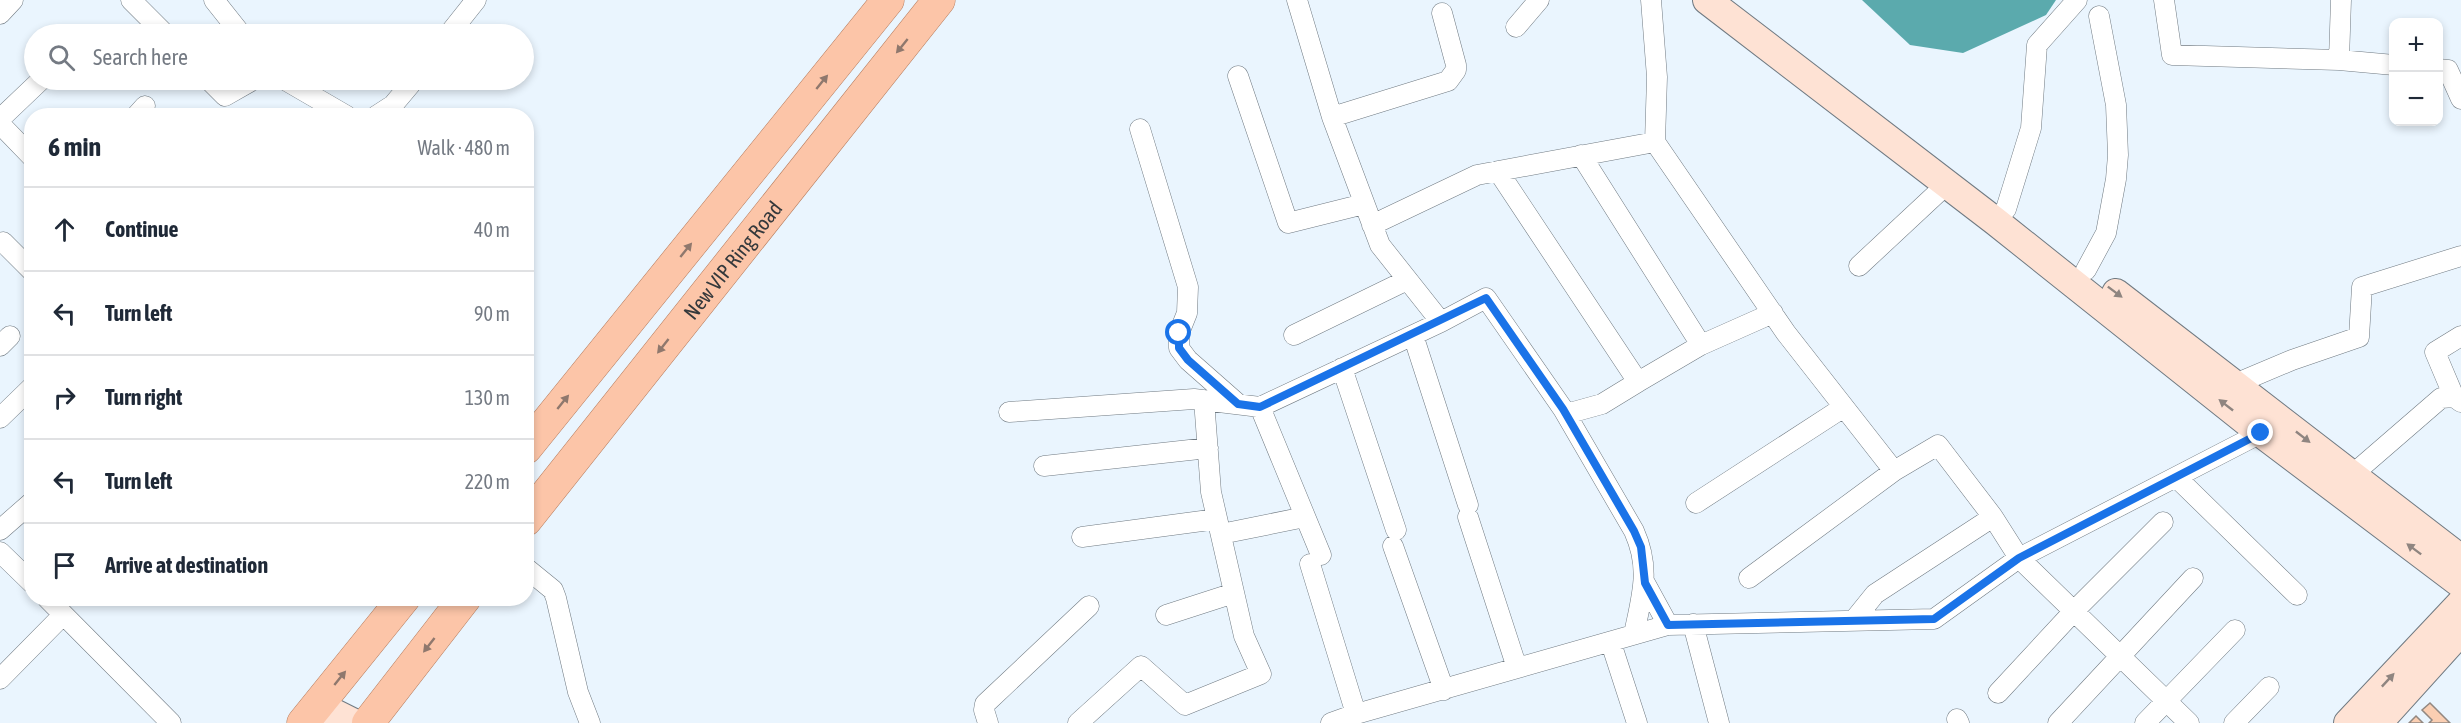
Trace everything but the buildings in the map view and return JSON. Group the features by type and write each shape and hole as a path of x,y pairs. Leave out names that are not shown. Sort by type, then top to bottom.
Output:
{"main road":[{"name":"New VIP Ring Road","path":"534,438 888,0"},
{"name":"New VIP Ring Road","path":"534,510 939,0"},
{"path":"799,111 830,135"},
{"path":"311,714 398,606"},
{"path":"368,723 459,606"}],"street":[{"path":"0,14 13,0"},
{"path":"131,0 155,24"},
{"path":"214,0 233,24"},
{"path":"457,24 476,0"},
{"path":"1297,0 1332,117 1380,244 1441,322"},
{"path":"1516,27 1539,0"},
{"path":"1652,0 1657,77 1654,142 1773,313 1894,471"},
{"path":"1707,0 1947,184 2001,215 2086,270 2461,559"},
{"path":"1736,0 2001,215 2261,433 2461,584"},
{"path":"2001,215 2031,128 2037,45 2077,0"},
{"path":"2164,0 2172,55 2339,60 2389,65"},
{"path":"2339,60 2341,0"},
{"path":"1332,117 1448,81 1456,70 1456,64 1442,13"},
{"path":"2086,270 2106,233 2118,155 2116,105 2099,16"},
{"path":"2449,68 2461,99"},
{"path":"1238,75 1288,223 1364,204"},
{"path":"24,150 3,131 34,90"},
{"path":"219,90 225,96 236,90"},
{"path":"302,90 333,108"},
{"path":"388,108 406,90"},
{"path":"1140,129 1188,287 1187,313 1179,333 1179,348 1188,360 1238,404"},
{"path":"1372,225 1477,175 1654,142"},
{"path":"1581,155 1701,345"},
{"path":"1498,171 1638,382"},
{"path":"1859,266 1947,184"},
{"path":"0,243 3,242 24,263"},
{"path":"2235,384 2292,360 2359,337 2362,287 2461,256"},
{"path":"1294,334 1407,280"},
{"path":"1009,412 1194,399 1260,407 1441,322 1486,298 1566,414 1579,440 1634,531 1641,547 1645,583 1634,634"},
{"path":"1566,414 1602,404 1701,345 1773,313"},
{"path":"1413,334 1516,668"},
{"path":"2352,475 2441,399 2458,399 2435,352 2461,336"},
{"path":"1342,368 1444,690"},
{"path":"0,418 24,395"},
{"path":"1078,723 1141,666 1185,705 1260,674 1244,636 1211,492 1204,400"},
{"path":"1579,440 1602,404"},
{"path":"1260,407 1305,517 1356,714"},
{"path":"1696,503 1844,407"},
{"path":"1331,723 1668,625 1934,619 2019,558 2261,433"},
{"path":"1749,578 1894,471 1938,445 1993,517 2019,558 2189,723"},
{"path":"1044,466 1208,448"},
{"path":"2176,477 2297,595"},
{"path":"0,530 24,509"},
{"path":"1082,537 1305,517"},
{"path":"1854,620 1875,594 1993,517"},
{"path":"1998,693 2074,611 2163,522"},
{"path":"0,552 24,575"},
{"path":"534,574 553,590 578,692 590,723"},
{"path":"2058,723 2193,578"},
{"path":"1645,583 1668,625"},
{"path":"1166,615 1234,592"},
{"path":"2348,723 2461,603"},
{"path":"55,606 171,723"},
{"path":"988,723 984,710 985,704 1089,606"},
{"path":"0,679 63,615"},
{"path":"1694,624 1719,723"},
{"path":"2145,723 2235,630"},
{"path":"2378,723 2461,631"},
{"path":"1611,643 1637,723"},
{"path":"2235,723 2269,687"},
{"path":"311,714 354,723"}],"water":[{"path":"1862,0 2056,0 2046,15 1963,53 1910,45"}],"route":[{"path":"1179,333 1179,348 1188,360 1238,404 1260,407 1441,322 1486,298 1563,409 1634,531 1641,547 1645,583 1668,625 1800,620 1934,619 2019,558 2261,433"}]}
